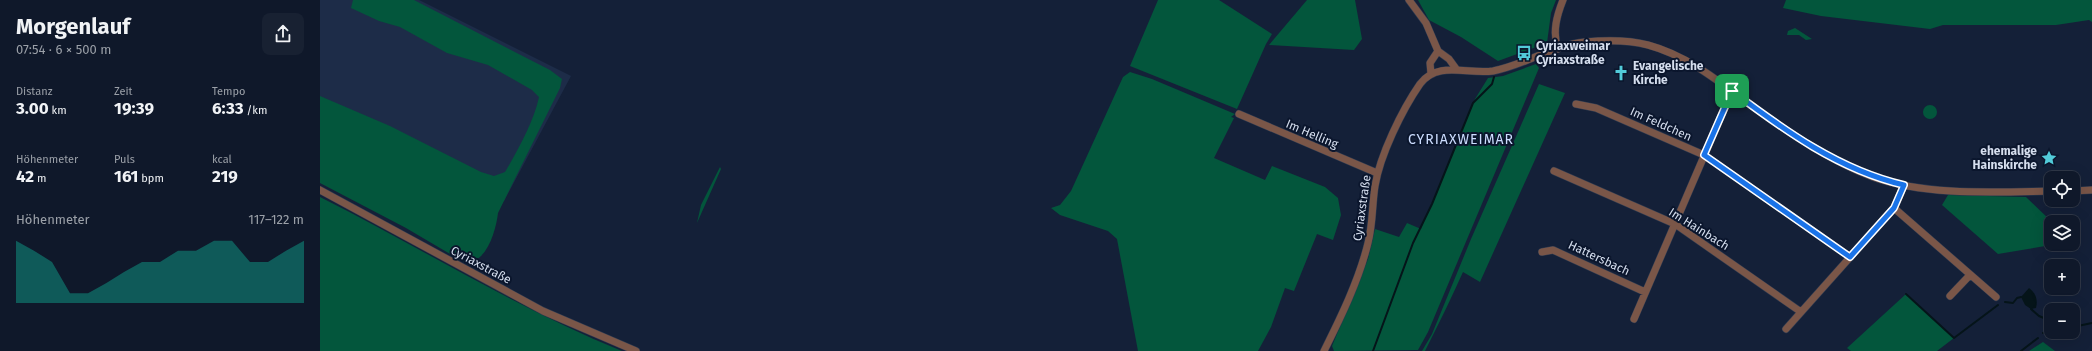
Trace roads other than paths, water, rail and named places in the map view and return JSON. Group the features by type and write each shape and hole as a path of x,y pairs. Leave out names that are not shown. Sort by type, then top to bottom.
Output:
{"street":[{"path":"1409,0 1426,23 1438,51 1449,59 1458,70"},
{"path":"1558,49 1556,38 1557,17 1563,0"},
{"path":"1438,51 1430,63 1431,74 1441,70 1492,71 1582,42 1596,41 1645,44 1677,55 1732,91 1778,125 1828,156 1870,176 1904,185 1968,191 2044,191"},
{"name":"Cyriaxstraße","path":"1324,351 1367,247 1372,226 1377,173 1385,152 1421,83 1431,74"},
{"path":"1634,319 1732,91"},
{"name":"Im Feldchen","path":"1576,104 1596,108 1704,155 1850,257"},
{"name":"Im Helling","path":"1238,114 1377,173"},
{"name":"Im Hainbach","path":"1554,171 1675,224 1801,312"},
{"path":"1786,329 1894,208 1904,185"},
{"name":"Cyriaxstraße","path":"320,190 543,311 636,351"},
{"path":"2080,191 2092,190"},
{"path":"1894,208 1969,276 1996,297"},
{"name":"Hattersbach","path":"1542,252 1553,250 1645,292"},
{"path":"1950,296 1969,276"}],"waterway":[{"path":"1373,351 1413,243 1432,204 1473,103 1492,84 1494,77"},
{"path":"1906,294 1954,338 1998,305"},
{"path":"2005,302 2013,303 2017,298 2021,297"},
{"path":"2031,309 2044,318"},
{"path":"2080,326 2092,323"},
{"path":"2021,351 2038,338"}],"place":[{"name":"Cyriaxweimar Cyriaxstraße","path":"1524,53"},
{"name":"Evangelische Kirche","path":"1621,73"},
{"name":"ehemalige Hainskirche","path":"2049,158"}],"district":[{"name":"CYRIAXWEIMAR","path":"1461,139"}]}
